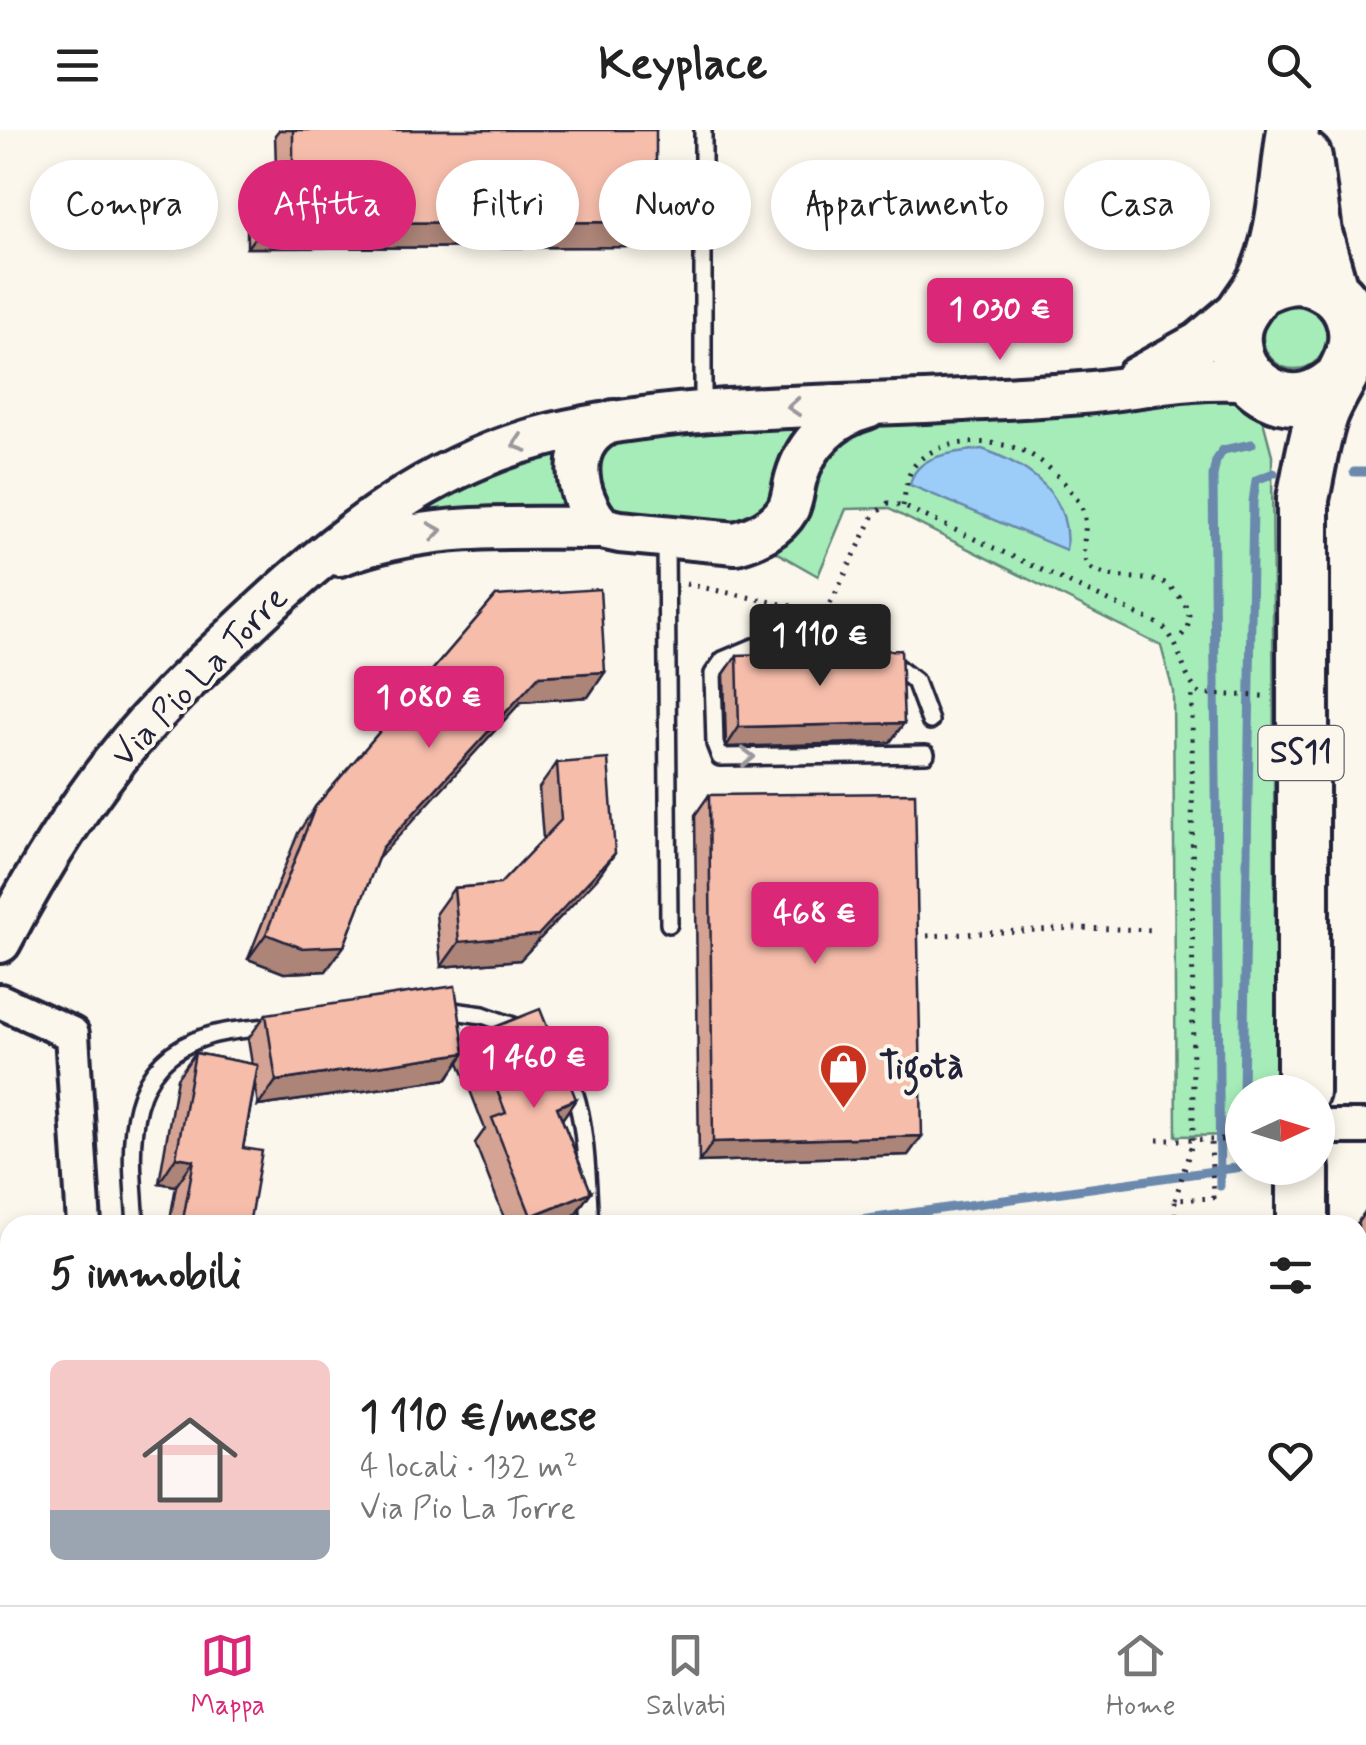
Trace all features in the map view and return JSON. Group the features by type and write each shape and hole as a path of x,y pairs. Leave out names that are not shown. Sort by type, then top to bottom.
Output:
{"main road":[{"name":"SS11","path":"1297,130 1316,234 1332,290 1346,305 1354,323 1356,343 1351,362 1320,424 1304,499 1303,1075"},
{"name":"SS11","path":"1297,130 1272,262 1236,324 1234,344 1240,363 1259,386 1290,445 1304,499"},
{"path":"1251,298 1276,281 1295,277 1315,280 1332,290"},
{"path":"1259,386 1286,398 1306,398 1324,392 1340,379"},
{"path":"1303,1185 1304,1215"}],"street":[{"name":"Via Pio La Torre","path":"1122,386 1199,343 1251,298"},
{"name":"Via Pio La Torre","path":"0,942 47,859 127,747 167,700 308,566 416,488 448,470 548,435 614,421 849,403 1072,394 1203,378 1259,386"},
{"name":"Via Pio La Torre","path":"308,566 355,549 444,528 602,528 736,542 767,531 788,510 798,471 815,441 850,413 886,404"},
{"path":"602,528 581,498 577,468 588,442 604,424 614,421"},
{"path":"0,1001 72,1034 83,1215"},
{"path":"1335,1127 1366,1127"}],"lane":[{"path":"703,413 704,130"},
{"path":"666,536 669,924"},
{"path":"926,754 720,757 715,744 713,674 723,660 754,647 809,644 860,650 890,662 915,681 930,721"},
{"path":"414,1010 467,1012 500,1020 529,1033 557,1054 576,1098 589,1215"},
{"path":"135,1215 133,1121 142,1093 154,1075 179,1050 204,1037 296,1024"}],"path":[{"path":"902,506 910,471 934,451 988,443 1027,453 1064,485 1082,507 1087,532 1085,559 1090,568 1100,573 1166,582 1189,608 1190,622 1176,641"},
{"path":"666,580 810,610 824,617 874,515 888,503 1161,625 1176,641 1185,676 1200,694 1276,696"},
{"path":"1175,1215 1175,1200 1193,1140 1192,686"},
{"path":"927,936 1075,928 1155,930"},
{"path":"1157,1140 1225,1140"},
{"path":"1175,1200 1213,1198 1211,1140"}],"green space":[{"path":"1295,305 1317,315 1327,337 1317,359 1295,369 1273,359 1263,337 1273,315"},
{"path":"1234,395 1262,417 1272,455 1276,1075 1225,1075 1225,1135 1176,1136 1173,691 1161,646 887,508 846,509 818,576 767,547 847,425"},
{"path":"816,416 786,482 747,528 611,516 594,468 604,448 625,435"},
{"path":"571,449 577,514 409,520 401,509 444,486"}],"water":[{"path":"982,449 1015,464 1044,484 1062,513 1066,550 910,485 920,467 938,456"}],"building":[{"path":"293,130 656,130 656,160 599,160 599,222 579,222 579,160 436,160 436,223 416,223 416,160 293,160"},
{"path":"600,589 605,672 539,676 382,848 344,946 302,948 266,934 315,807 496,596"},
{"path":"901,650 904,723 739,727 737,655"},
{"path":"608,759 615,853 538,935 459,942 454,888 500,884 561,820 557,763"},
{"path":"915,793 922,1136 713,1142 709,795"},
{"path":"455,986 465,1053 276,1081 266,1014"},
{"path":"540,1009 576,1099 557,1107 591,1192 531,1215 492,1118 506,1113 475,1035"},
{"path":"195,1053 258,1065 243,1148 262,1151 251,1215 184,1215 194,1160 176,1157"}],"waterway":[{"path":"1220,1186 1213,476 1223,450 1252,444"},
{"path":"1354,472 1366,472"},
{"path":"1243,1075 1253,502 1256,480 1274,473"},
{"path":"897,1215 1225,1169"}],"place":[{"name":"Tigotà","path":"844,1110"}]}
